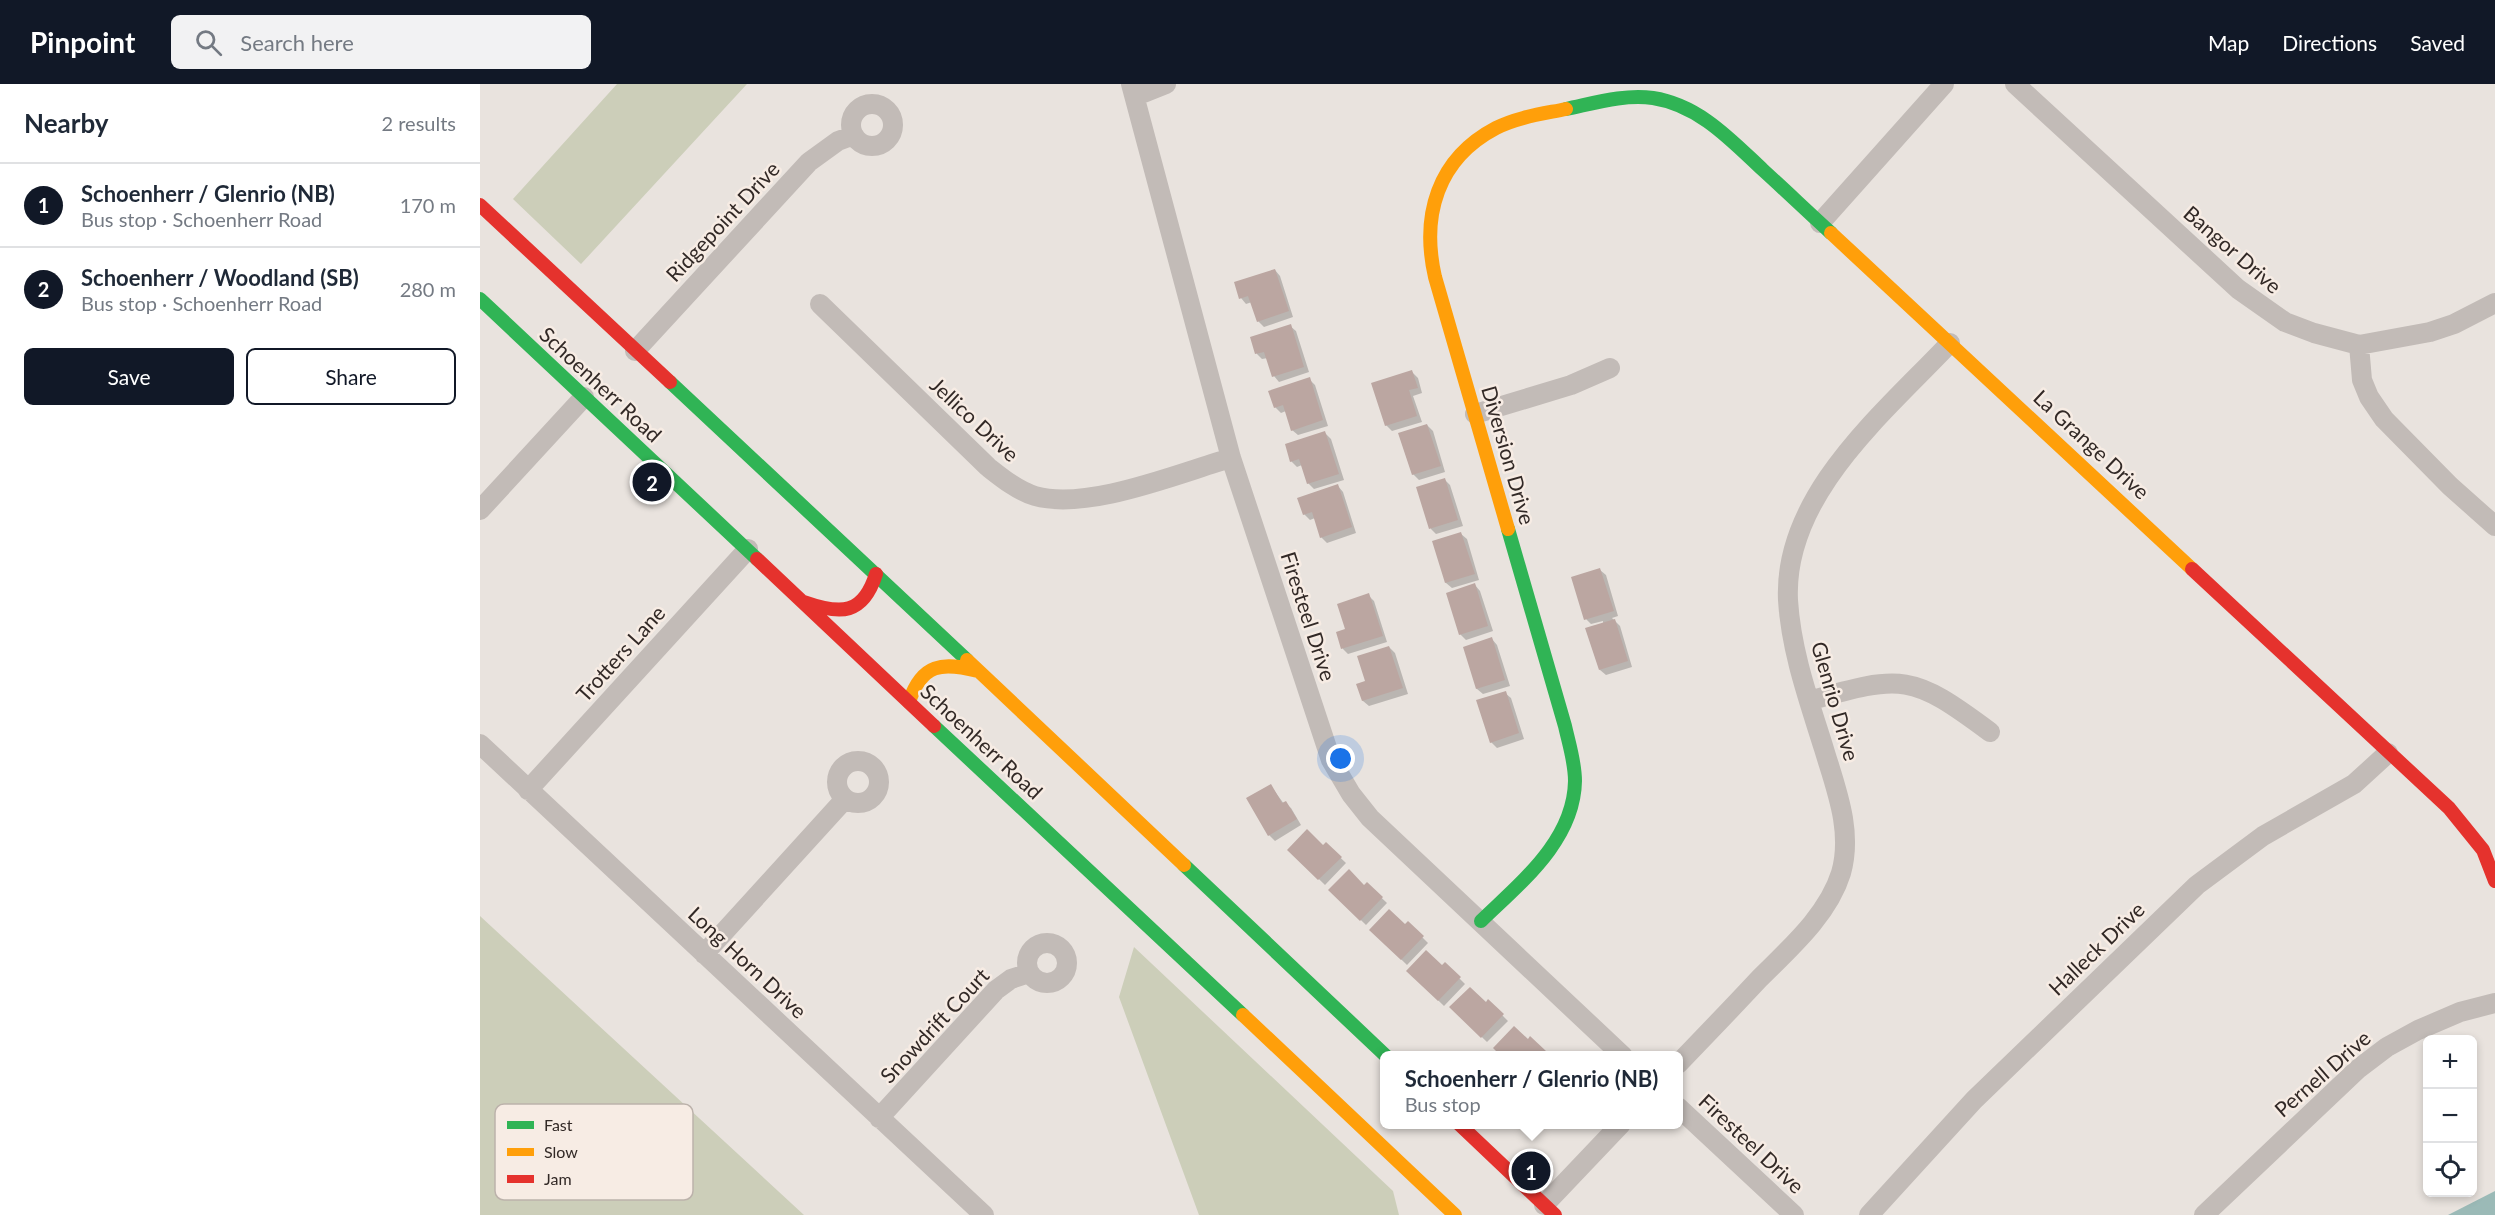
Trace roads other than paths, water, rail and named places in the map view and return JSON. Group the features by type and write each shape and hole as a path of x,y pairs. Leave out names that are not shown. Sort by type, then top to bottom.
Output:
{"main road":[{"name":"La Grange Drive","path":"1629,90 1697,112 1735,144 2449,808 2474,835 2485,852 2495,881"},
{"name":"Diversion Drive","path":"1481,921 1554,845 1567,818 1574,790 1573,760 1435,277 1429,246 1430,215 1437,193 1448,171 1464,150 1485,135 1514,120 1629,90"},
{"path":"480,205 876,574 1381,1051"},
{"name":"Schoenherr Road","path":"480,299 1455,1215"},
{"path":"803,602 825,609 850,609 861,604 868,596 876,574"},
{"path":"909,702 917,681 936,666 948,664 979,672"},
{"path":"1464,1129 1550,1210"}],"street":[{"path":"1133,90 1166,84"},
{"path":"1820,223 1944,84"},
{"name":"Bangor Drive","path":"2015,84 2238,289 2260,307 2285,322 2314,333 2359,345 2430,333 2454,324 2495,303"},
{"name":"Firesteel Drive","path":"1133,90 1232,458 1331,760 1370,818 1618,1051"},
{"name":"Ridgepoint Drive","path":"635,351 809,162 838,141 854,135"},
{"name":"Jellico Drive","path":"820,304 988,467 1012,485 1035,496 1070,500 1110,493 1232,458"},
{"name":"Glenrio Drive","path":"1683,1059 1791,947 1828,904 1841,873 1846,849 1843,814 1797,655 1788,600 1788,570 1801,526 1818,490 1844,455 1950,343"},
{"path":"2359,345 2362,380 2369,397 2384,419 2450,486 2495,526"},
{"path":"1475,414 1571,385 1610,368"},
{"path":"480,510 584,397"},
{"name":"Trotters Lane","path":"528,790 748,549"},
{"path":"1809,701 1878,683 1900,682 1938,695 1990,732"},
{"name":"Long Horn Drive","path":"480,744 984,1215"},
{"name":"Halleck Drive","path":"1869,1215 1974,1100 2197,885 2263,836 2354,784 2388,753"},
{"path":"704,954 846,799"},
{"name":"Snowdrift Court","path":"879,1118 996,990 1011,979 1029,972"},
{"name":"Pernell Drive","path":"2204,1215 2358,1069 2387,1047 2418,1030 2460,1012 2495,1003"},
{"name":"Firesteel Drive","path":"1683,1112 1794,1215"},
{"path":"1550,1210 1618,1129"}],"water":[{"path":"2495,1191 2495,1215 2448,1215"}],"place":[{"name":"Schoenherr / Woodland (SB)","path":"652,482"},
{"name":"Schoenherr / Glenrio (NB)","path":"1531,1171"}]}
